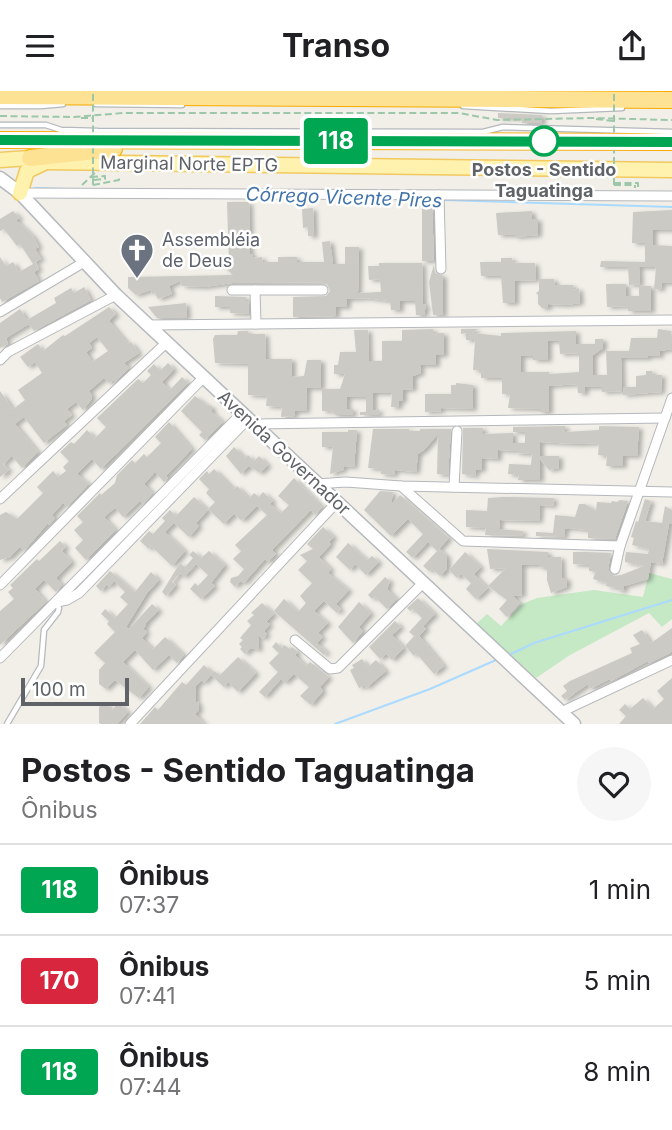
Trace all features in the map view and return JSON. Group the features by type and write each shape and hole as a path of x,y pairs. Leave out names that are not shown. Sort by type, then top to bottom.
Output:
{"highway":[{"path":"51,91 86,99"},
{"path":"628,104 672,94"},
{"path":"0,96 628,104 672,100"},
{"path":"0,140 672,142"},
{"path":"30,158 200,141"}],"main road":[{"name":"Marginal Norte EPTG","path":"0,160 30,158 46,162 672,170"},
{"path":"20,193 27,171 46,162"}],"street":[{"name":"Avenida Governador","path":"0,178 20,193 116,295 573,724"},
{"path":"20,193 672,196"},
{"path":"439,195 441,269"},
{"path":"0,312 86,261"},
{"path":"232,290 323,290"},
{"path":"255,290 256,324"},
{"path":"0,359 8,352 116,295"},
{"path":"148,325 672,320"},
{"path":"0,499 166,342"},
{"path":"0,585 204,377"},
{"path":"615,569 620,546 672,398"},
{"path":"0,658 248,419 665,418"},
{"path":"454,487 457,431"},
{"path":"316,484 346,482 401,486 672,492"},
{"path":"401,486 463,541 620,546"},
{"path":"130,724 336,503"},
{"path":"295,640 330,669 338,668 423,583"},
{"path":"561,712 672,660"}],"lane":[{"path":"0,106 86,99 196,105"},
{"path":"453,106 551,111 628,104"},
{"path":"0,125 46,125 61,130 98,131 483,132 503,127 569,128 596,132 672,132"},
{"path":"7,724 41,666 44,630 59,608 56,602"}],"path":[{"path":"614,91 614,184 635,185 638,196"},
{"path":"86,99 93,118 93,185 119,180 119,172"},
{"path":"0,116 74,117 123,113 459,113 497,120 672,120"},
{"path":"74,117 93,118"},
{"path":"591,118 605,122 614,121"},
{"path":"80,193 82,185 96,172 108,172"},
{"path":"90,177 104,176 105,179 93,180"}],"green space":[{"path":"649,573 672,579 672,619 662,627 649,613 570,655 536,678 476,624 487,614 501,626 522,604 537,598 594,590 643,597"}],"building":[{"path":"498,113 542,115 542,123 522,123 522,118 498,118"},
{"path":"227,202 249,202 250,254 253,254 253,258 262,257 263,262 278,262 278,257 297,257 297,262 324,262 322,242 330,241 333,264 345,264 345,247 359,247 358,293 381,292 380,279 369,280 368,266 379,266 379,263 422,263 423,304 426,305 424,315 416,315 415,301 400,301 400,310 391,310 390,301 367,298 347,299 347,307 336,307 336,316 293,317 293,297 326,296 330,291 326,282 232,283 204,287 182,286 180,281 169,286 172,294 158,299 151,290 136,295 128,288 128,277 233,275 221,264 229,264"},
{"path":"422,207 432,207 434,261 422,261"},
{"path":"313,208 314,236 308,236 308,227 303,228 302,209"},
{"path":"672,210 672,230 653,230 653,245 672,246 672,283 661,283 662,289 654,289 656,267 639,267 640,284 629,285 628,267 600,267 601,261 645,262 645,243 632,243 633,212"},
{"path":"13,211 20,218 16,220 33,236 39,247 35,249 41,259 35,262 39,269 34,272 39,281 2,302 0,257 6,266 13,262 19,272 33,264 20,244 17,246 4,229 0,231 0,219"},
{"path":"532,211 532,219 538,219 538,235 498,235 496,213"},
{"path":"501,258 512,258 513,262 518,263 535,263 536,280 515,281 515,303 503,303 501,276 481,276 480,262 501,262"},
{"path":"434,264 435,273 443,276 443,315 433,315 429,282"},
{"path":"539,279 554,279 555,285 573,285 573,290 579,288 580,303 548,304 548,308 542,308 538,304 536,293 539,291"},
{"path":"606,284 626,284 626,296 639,296 639,286 651,286 651,311 628,311 628,306 607,307"},
{"path":"84,287 91,300 34,331 29,324 6,338 8,344 0,348 0,323 20,309 27,320 56,303 54,298 71,288 74,293"},
{"path":"215,296 246,297 249,314 230,313 230,307 215,307"},
{"path":"186,303 187,318 157,318 148,307"},
{"path":"109,307 116,314 109,321 139,353 124,363 129,368 115,382 113,380 109,383 104,378 89,391 91,400 83,410 76,402 67,409 72,415 64,421 67,425 44,443 24,417 15,424 38,452 22,468 12,456 3,464 9,470 0,477 0,391 13,409 25,400 18,390 42,373 35,362 28,367 20,357 38,344 43,351","holes":["97,337 108,351 92,362 86,352 92,348 89,343"]},
{"path":"433,329 433,333 444,333 444,355 436,355 436,365 420,365 421,373 413,376 413,389 403,390 403,401 399,401 399,407 391,407 392,393 373,393 373,411 379,409 379,415 360,415 360,412 366,412 366,397 347,397 347,409 353,409 353,415 336,415 330,411 322,411 322,389 340,389 345,374 334,374 334,365 338,365 340,352 356,352 354,330 368,330 369,361 382,361 382,341 402,341 402,330"},
{"path":"461,329 478,329 472,333 501,336 501,333 576,331 576,344 595,344 595,339 603,339 603,348 593,355 593,375 607,375 606,351 629,351 631,338 657,338 658,329 671,331 672,349 660,351 660,356 621,358 622,391 602,392 602,387 585,387 585,393 578,393 577,384 549,386 549,412 540,412 540,409 508,408 510,394 502,394 502,378 481,378 481,371 473,370 475,340 466,340 466,333 461,334","holes":["548,341 559,341 560,354 579,353 579,372 521,372 521,356 533,356 533,360 548,360"]},
{"path":"238,331 265,334 266,359 292,359 292,377 304,376 307,360 321,360 321,388 307,388 306,411 295,411 294,416 281,417 282,407 266,406 267,396 248,395 248,364 215,363 215,335 237,335"},
{"path":"168,363 174,369 162,382 170,390 182,377 188,383 101,469 92,459 77,474 89,484 67,507 63,503 52,515 55,518 24,551 20,547 10,557 0,560 0,515 6,512 17,519 43,493 37,487 53,471 58,477 66,471 63,467 69,461 60,452 71,442 74,444 87,430 95,438 106,427 97,418 138,379 143,383 151,375 147,371 154,364 160,371"},
{"path":"646,371 652,371 652,375 662,375 661,392 623,395 623,387 636,387 636,376 646,375"},
{"path":"451,385 473,385 473,409 441,408 441,411 425,412 425,394 451,394"},
{"path":"195,396 212,406 212,412 223,422 205,440 199,435 202,432 181,411"},
{"path":"169,422 192,449 166,476 168,478 164,482 155,472 144,484 153,493 143,504 140,501 123,517 115,508 104,517 116,530 86,560 75,548 83,540 74,530 83,522 77,516 100,493 101,495 115,483 117,475 132,460 135,463 144,454 147,457 161,443 155,437"},
{"path":"565,426 565,432 599,430 599,426 639,427 637,456 623,456 623,466 606,466 607,456 598,455 599,443 540,442 540,456 559,456 559,468 549,470 540,459 540,480 518,480 519,475 508,474 509,464 531,465 532,454 516,451 498,450 498,459 482,458 482,470 476,470 475,476 462,474 463,428 483,428 483,434 513,433 513,443 525,443 525,432 513,432 513,427"},
{"path":"373,429 451,429 448,475 437,474 438,434 418,454 416,472 395,470 394,475 381,474 380,469 368,468"},
{"path":"357,430 354,467 344,466 343,470 330,474 333,447 322,447 322,432"},
{"path":"234,447 245,458 248,455 254,461 259,456 268,465 260,473 249,466 241,474 226,456"},
{"path":"214,469 234,489 237,486 249,498 254,493 259,497 263,492 273,501 270,504 281,513 289,505 278,496 294,478 322,507 315,515 311,510 272,550 276,554 268,562 265,559 244,583 240,581 235,587 230,582 231,578 238,576 244,569 233,559 241,551 235,545 267,515 257,506 244,519 241,520 234,514 224,524 208,509 215,502 206,493 209,489 199,479 207,471 209,474"},
{"path":"380,491 393,492 391,505 400,495 449,538 437,551 428,542 413,558 406,552 423,534 408,519 391,536 364,510"},
{"path":"194,497 208,510 196,523 199,526 189,537 174,523 165,532 185,551 172,566 151,546 149,549 140,541 149,531 153,534 165,521 162,518 170,510 176,516"},
{"path":"488,498 554,498 553,506 540,505 539,521 500,520 499,529 523,531 523,536 485,535 486,528 466,527 466,510 487,511"},
{"path":"645,499 651,501 645,521 662,523 665,506 672,510 672,524 669,524 662,564 651,562 648,579 624,586 624,591 617,590 606,586 607,583 593,579 596,571 589,571 589,565 573,564 573,552 587,552 611,553 608,570 613,576 644,566 625,562 625,558 626,552 648,554 649,549 632,545 634,538 631,537"},
{"path":"628,501 615,539 588,538 588,530 569,528 565,529 564,537 536,536 536,532 553,533 555,515 575,517 579,504 585,504 596,511 597,502 611,503"},
{"path":"323,527 334,537 319,557 331,569 328,573 349,590 336,604 341,609 337,613 324,601 314,611 328,623 318,633 323,637 317,643 327,652 324,655 274,611 284,599 298,612 306,603 300,596 312,583 298,570 307,561 300,555 313,549 307,544"},
{"path":"60,541 66,547 62,551 72,562 56,578 62,585 56,592 44,580 35,589 46,602 0,645 0,611 14,599 8,592 13,588 10,585"},
{"path":"348,543 367,560 372,556 379,562 366,575 355,564 350,570 336,557"},
{"path":"439,549 447,556 447,569 440,576 423,566"},
{"path":"487,549 548,552 548,557 561,557 562,578 567,578 567,587 551,593 547,568 522,565 522,595 513,596 520,603 507,617 499,609 507,600 488,586 506,568 490,569"},
{"path":"193,551 201,558 209,551 225,565 211,583 215,586 201,599 190,589 195,583 198,586 208,575 196,564 184,577 180,573 172,582 176,585 166,596 162,592 180,563 185,567 193,558 189,555"},
{"path":"465,552 481,567 474,574 488,588 476,599 466,589 471,583 461,574 457,578 449,570"},
{"path":"110,571 135,592 151,572 159,580 147,593 126,627 129,629 152,604 159,610 145,624 143,629 147,632 142,638 153,649 165,637 184,655 177,663 169,655 153,670 135,650 123,662 149,687 139,698 115,680 106,689 99,684 99,670 105,663 94,653 115,632 101,614 105,609 115,618 128,604 120,597 125,592 114,581 101,591 96,586"},
{"path":"385,577 390,581 387,589 397,599 387,609 375,597 372,599 368,595"},
{"path":"418,598 435,614 423,626 426,629 419,636 444,666 434,674 416,653 414,656 405,646 414,636 409,632 422,618 413,609 410,611 407,608"},
{"path":"359,602 371,613 359,627 363,631 353,643 338,627"},
{"path":"262,603 274,614 266,622 270,624 264,631 267,634 263,639 258,635 259,650 251,648 245,654 240,649 242,647 239,644 243,640 240,638 251,625 247,621 254,615 251,613"},
{"path":"395,621 401,627 392,635 404,648 392,660 386,654 380,659 369,647"},
{"path":"672,628 670,653 590,689 588,684 565,700 561,696 567,691 563,686 570,681 632,653 630,648 640,644 633,635 642,630 651,643"},
{"path":"276,642 282,648 284,645 290,649 292,647 298,652 295,655 306,666 310,662 329,677 320,687 323,691 311,705 300,696 309,687 294,674 285,683 281,679 265,697 259,692 278,672 269,663 279,653 272,647"},
{"path":"238,657 256,673 238,692 228,682 224,687 211,675 204,683 202,680 196,686 196,703 198,701 199,710 195,714 205,724 140,724 155,707 158,710 182,682 186,685 204,665 212,673 214,671 220,675"},
{"path":"362,659 368,667 376,660 386,671 366,688 365,685 359,688 350,670 354,668 352,665"},
{"path":"672,678 672,724 619,724 626,716 619,710 625,704 630,709 643,698 653,709 664,699 657,691"},
{"path":"104,702 112,710 118,703 128,712 117,724 101,724 99,707"}],"waterway":[{"name":"Córrego Vicente Pires","path":"35,188 68,189"},
{"name":"Córrego Vicente Pires","path":"401,199 434,200"},
{"name":"Córrego Vicente Pires","path":"443,200 672,207"},
{"path":"509,655 534,643 672,600"},
{"path":"335,724 430,689 496,660"}],"bus line":[{"name":"118","path":"0,140 672,142"}],"place":[{"name":"Postos - Sentido Taguatinga","path":"544,141"},
{"name":"Assembléia de Deus","path":"137,280"}]}
